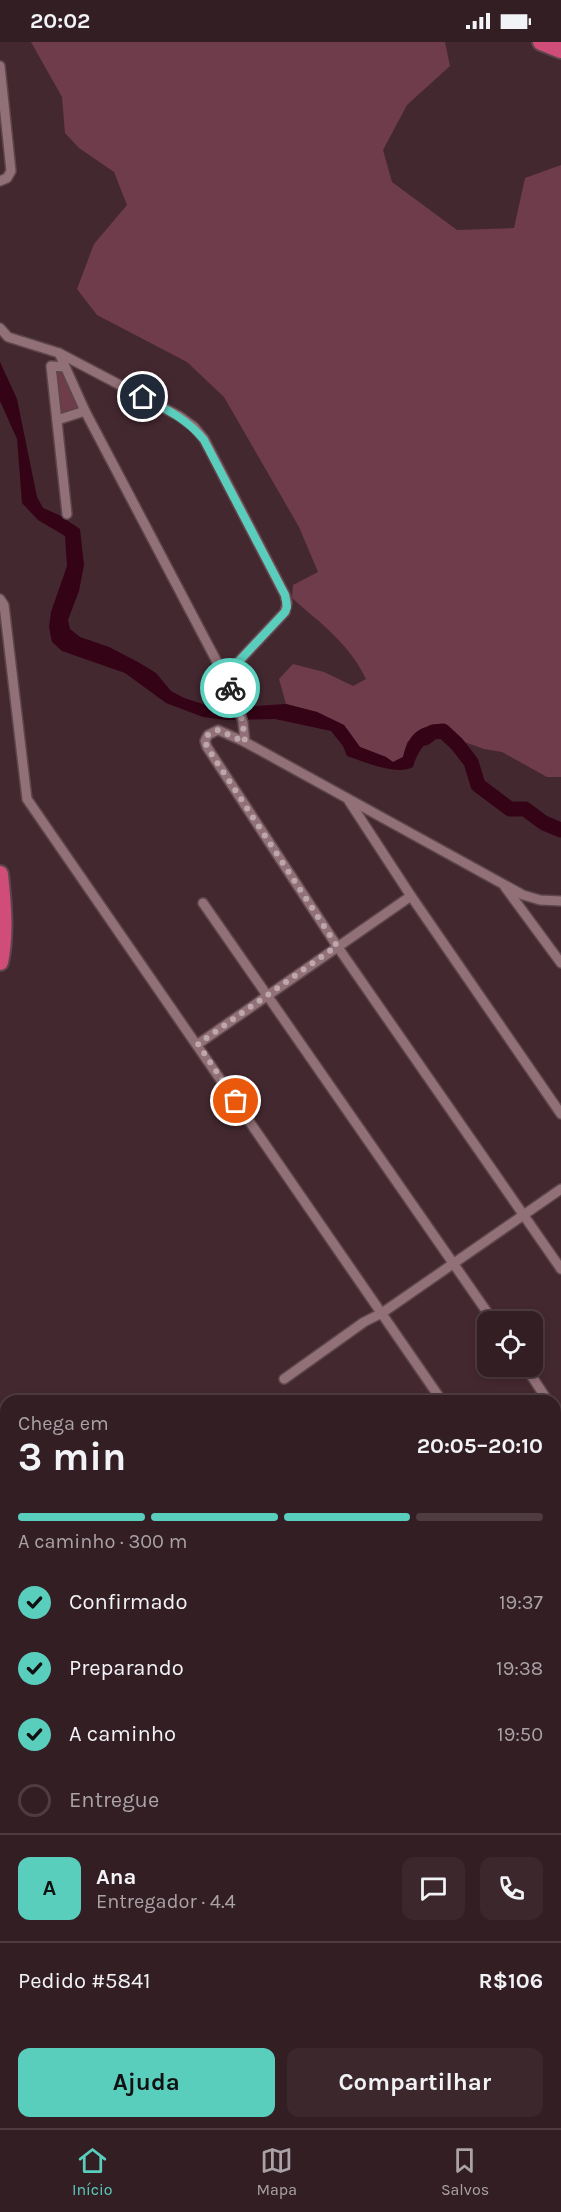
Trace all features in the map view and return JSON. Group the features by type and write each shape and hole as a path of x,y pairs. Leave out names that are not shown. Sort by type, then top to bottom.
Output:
{"highway":[{"path":"541,42 561,50"},
{"path":"0,874 3,951 0,962"}],"street":[{"path":"0,66 11,171 7,178 0,181"},
{"path":"0,328 8,337 59,353 179,416 204,440 285,595 287,607 285,612 224,677"},
{"path":"59,353 85,411 236,698 243,723 245,742"},
{"path":"64,367 51,366 67,514"},
{"path":"57,420 85,411"},
{"path":"0,599 4,606 27,799 438,1395"},
{"path":"561,901 540,900 503,885 245,742 218,730 208,735 205,741 337,946 561,1269"},
{"path":"347,798 411,896 561,1114"},
{"path":"503,885 561,963"},
{"path":"198,1044 411,896"},
{"path":"203,903 486,1311"},
{"path":"284,1379 561,1189"},
{"path":"532,1377 544,1395"}],"shaded area":[{"path":"31,42 445,42 450,66 407,105 383,150 392,182 457,230 514,228 525,178 561,165 561,777 547,777 502,752 484,749 459,740 440,724 407,742 403,757 393,762 360,747 344,725 317,712 286,704 279,679 293,664 324,672 353,686 366,679 342,644 292,598 293,585 318,572 299,527 224,397 187,362 97,315 77,289 94,244 127,205 114,172 79,148 65,133 62,97"},
{"path":"0,362 17,399 37,497 43,508 59,515 80,529 84,565 79,591 68,620 70,629 80,637 109,647 138,662 156,673 171,691 184,698 209,706 286,704 317,712 344,725 360,747 393,762 403,757 415,733 425,727 440,724 443,731 424,746 413,767 390,769 347,756 343,746 331,731 275,719 226,720 203,717 166,703 125,673 62,651 52,642 49,627 51,612 67,566 65,536 38,520 22,503 17,439 0,401"},
{"path":"53,368 63,369 82,410 59,417"}],"waterway":[{"path":"425,738 433,732 443,731 471,762 478,785 510,809 525,809 544,823 561,830"}],"way so far":[{"path":"230,688 236,698 243,723 245,742 218,730 208,735 205,741 207,747 337,946 198,1044 236,1101"}],"route":[{"path":"143,397 179,416 204,440 285,595 287,607 285,612 224,677 230,688"}]}
